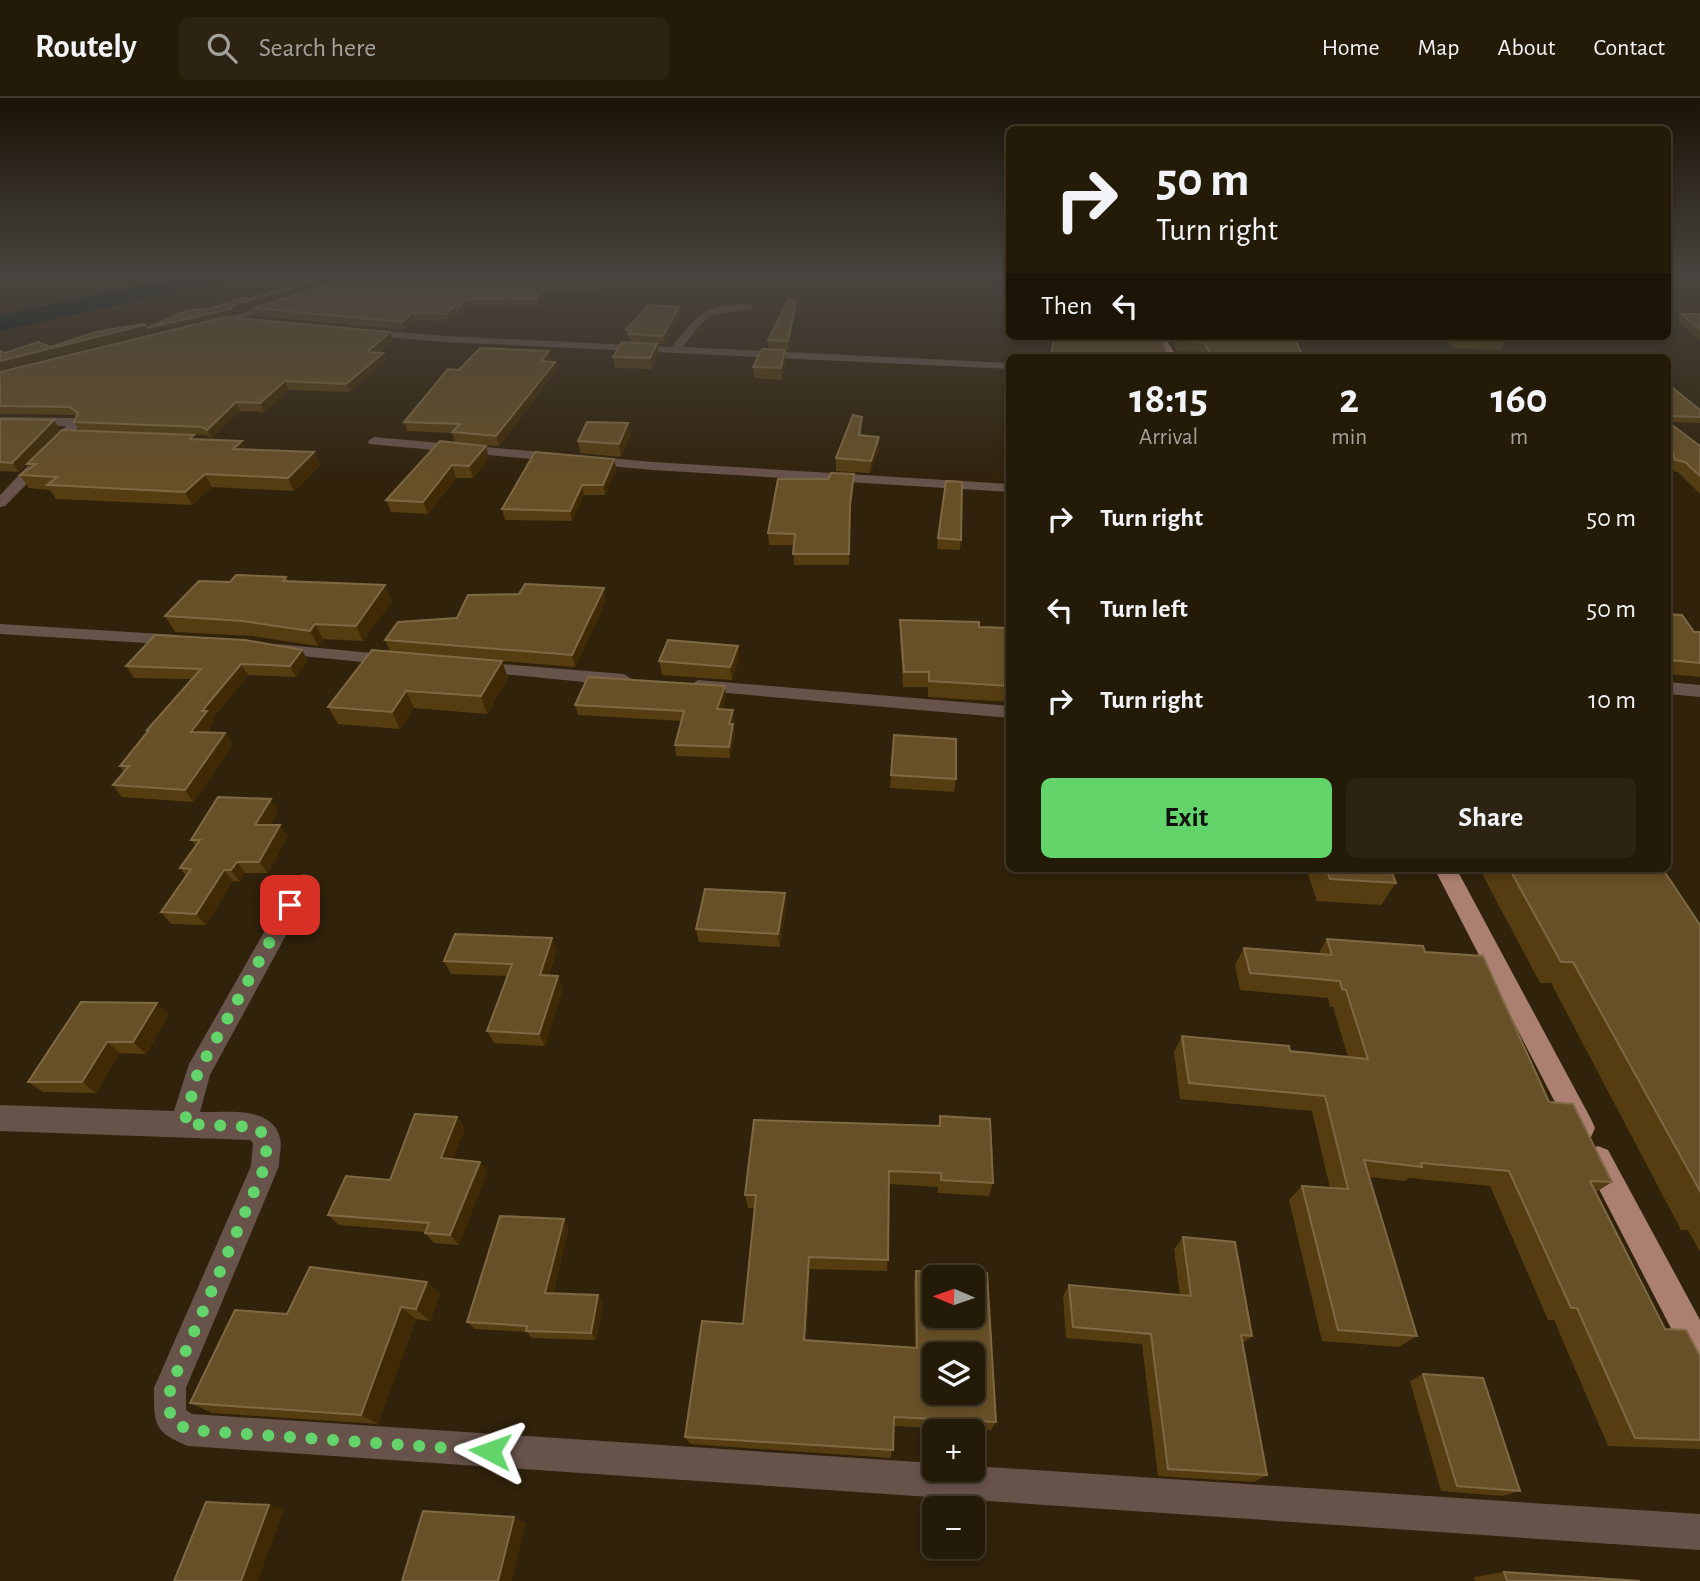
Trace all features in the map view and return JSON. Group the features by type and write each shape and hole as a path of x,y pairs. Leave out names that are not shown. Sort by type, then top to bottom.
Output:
{"main road":[{"path":"1447,872 1700,1352"}],"street":[{"path":"635,346 1006,366"},
{"path":"0,421 75,422 73,436 0,503"},
{"path":"374,441 653,466 1006,488"},
{"path":"0,629 199,641"},
{"path":"263,646 295,652 418,662"},
{"path":"460,666 639,681"},
{"path":"680,684 1006,712"},
{"path":"1671,688 1700,691"},
{"path":"184,1124 198,1072 304,881"},
{"path":"0,1118 257,1127 267,1139 265,1166 170,1388 170,1419 188,1430 1700,1532"}],"building":[{"path":"25,346 60,346 0,361 0,351 5,353"},
{"path":"106,346 374,346 367,352 383,353 346,384 285,381 260,403 236,402 207,430 202,427 74,422 78,413 70,407 0,406 0,372"},
{"path":"619,346 656,346 650,358 613,357"},
{"path":"1053,346 1164,346 1166,349 1165,354 1051,354"},
{"path":"1206,346 1298,346 1302,354 1210,354"},
{"path":"480,348 549,351 541,361 555,362 496,436 452,432 460,424 404,422 448,369 459,370"},
{"path":"762,349 785,350 781,368 753,367"},
{"path":"1671,386 1700,410 1700,417 1671,416"},
{"path":"853,415 862,417 859,435 879,437 871,461 836,458"},
{"path":"0,419 54,420 12,463 0,462"},
{"path":"587,422 628,423 619,444 578,441"},
{"path":"1671,424 1700,446 1700,476 1685,462 1675,460"},
{"path":"62,430 194,435 190,439 242,441 233,449 314,452 288,478 205,474 185,492 47,485 57,477 20,475 36,464 27,464"},
{"path":"440,441 486,446 469,466 452,465 423,502 386,500"},
{"path":"535,452 614,459 603,485 582,485 570,511 502,509"},
{"path":"831,473 854,474 850,504 849,554 793,554 795,534 768,533 778,479 828,479"},
{"path":"946,481 962,482 961,540 938,538"},
{"path":"236,575 286,577 283,581 385,585 356,626 315,624 310,631 243,621 165,616 199,581 230,582"},
{"path":"525,584 604,588 572,655 385,640 398,622 457,618 468,595 519,594"},
{"path":"1671,614 1682,615 1694,632 1700,632 1700,663 1671,660"},
{"path":"900,620 979,622 979,627 1006,628 1006,686 929,681 929,672 904,672"},
{"path":"155,635 245,640 302,650 290,666 241,664 202,711 207,711 191,732 225,733 185,790 113,785 129,766 120,766 147,730 201,669 126,666"},
{"path":"668,640 738,646 730,667 659,661"},
{"path":"372,650 502,661 481,696 406,691 392,712 328,707"},
{"path":"588,677 725,686 717,709 733,710 729,724 733,724 729,747 675,745 684,711 575,705"},
{"path":"894,735 956,739 956,779 891,775"},
{"path":"218,797 271,799 255,825 280,825 259,862 237,862 231,870 224,870 196,914 161,912 191,869 180,868 200,840 191,840"},
{"path":"1327,872 1392,872 1396,883 1330,879"},
{"path":"1511,872 1665,872 1700,925 1700,1191 1573,962 1561,962"},
{"path":"705,889 785,893 778,934 696,929"},
{"path":"455,934 552,938 540,975 558,976 539,1034 487,1031 512,964 444,961"},
{"path":"1327,939 1423,946 1425,952 1483,956 1549,1102 1573,1104 1612,1182 1590,1181 1665,1329 1686,1330 1700,1356 1700,1440 1635,1438 1577,1308 1571,1308 1509,1171 1421,1163 1422,1167 1364,1160 1417,1336 1338,1330 1302,1186 1348,1189 1325,1096 1189,1083 1182,1036 1289,1046 1290,1051 1368,1059 1346,990 1342,989 1340,981 1250,973 1244,948 1332,955"},
{"path":"81,1002 157,1003 133,1042 107,1042 82,1082 28,1082"},
{"path":"415,1114 457,1117 441,1158 480,1162 450,1235 425,1233 429,1223 328,1215 346,1176 390,1180"},
{"path":"940,1116 990,1119 993,1183 941,1180 941,1173 889,1171 888,1260 809,1257 804,1340 917,1348 916,1271 922,1271 922,1328 985,1328 987,1273 996,1422 985,1421 985,1419 894,1417 893,1450 685,1437 702,1321 743,1324 756,1195 745,1195 754,1120 940,1126"},
{"path":"500,1216 564,1219 545,1293 598,1295 591,1333 526,1331 527,1326 467,1322"},
{"path":"1183,1237 1235,1242 1252,1336 1241,1335 1267,1475 1168,1469 1151,1334 1073,1327 1069,1285 1191,1296"},
{"path":"310,1267 427,1282 416,1309 401,1307 361,1415 190,1403 235,1310 287,1314"},
{"path":"1423,1374 1483,1378 1520,1491 1457,1486"},
{"path":"206,1502 269,1505 241,1581 174,1581"},
{"path":"423,1511 514,1517 498,1581 402,1581"},
{"path":"1504,1572 1640,1581 1507,1581"}],"route":[{"path":"290,905 198,1072 184,1124 257,1127 267,1139 265,1166 170,1388 170,1419 188,1430 490,1451"}]}
